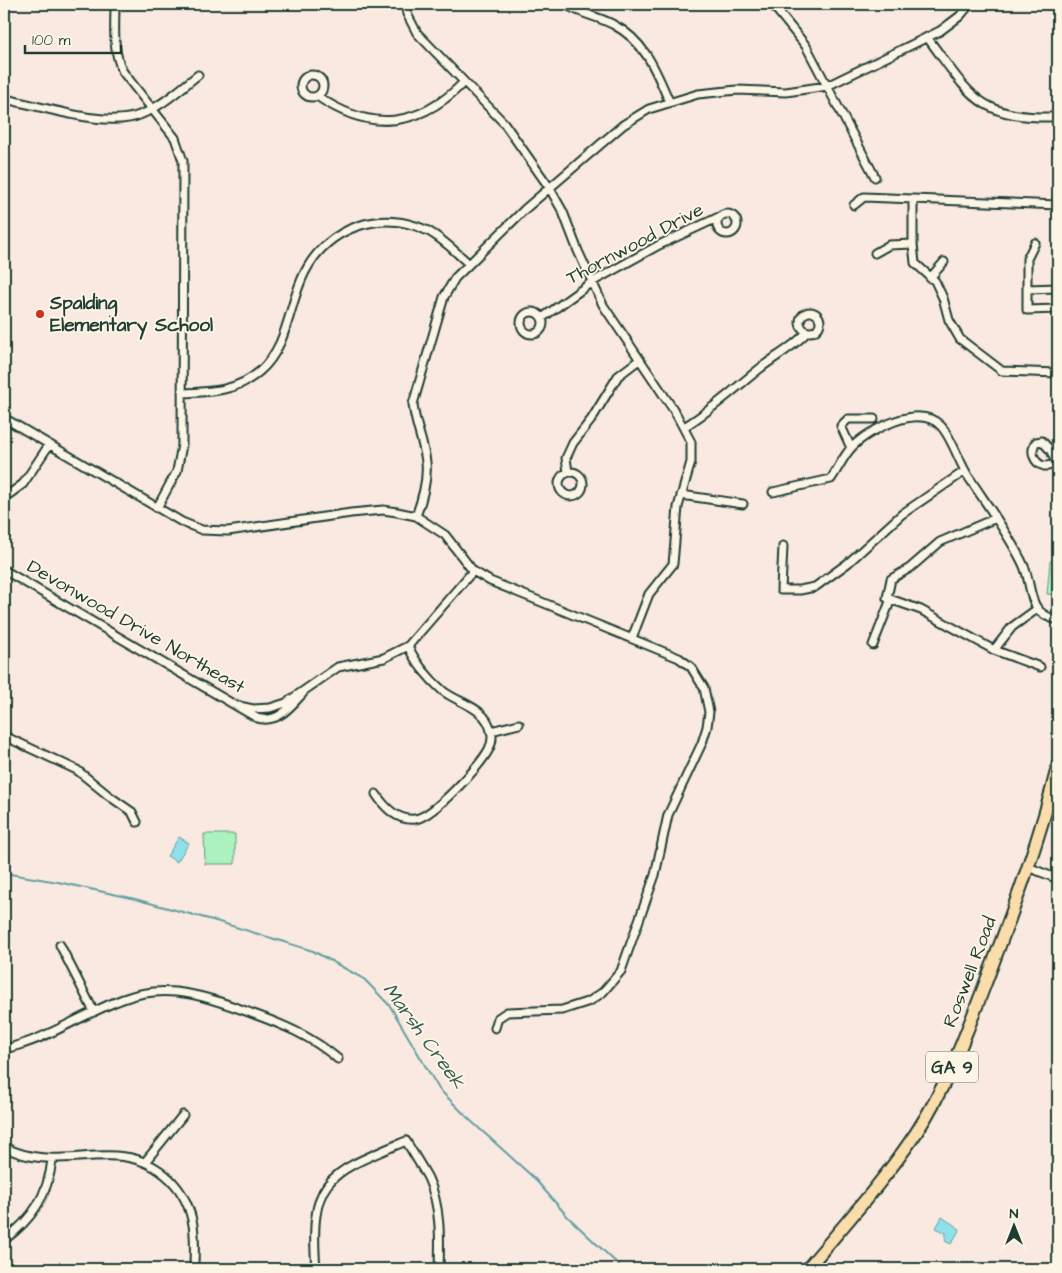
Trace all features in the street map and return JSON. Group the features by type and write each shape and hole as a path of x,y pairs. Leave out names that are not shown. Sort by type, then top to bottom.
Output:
{"main road":[{"name":"Roswell Road","path":"807,1269 891,1167 930,1110 951,1070 978,1003 1055,793 1058,765"}],"street":[{"path":"115,4 115,42 118,62 123,72 175,138 183,161 180,461 172,481 157,508"},
{"path":"405,4 411,23 417,32 504,123 549,187 564,212 578,251 610,316 684,427 691,442 692,454 678,507 673,564 650,594 632,638"},
{"path":"565,4 578,12 614,25 636,40 650,60 669,101"},
{"path":"772,4 797,32 875,177"},
{"path":"416,516 423,498 426,465 415,422 413,404 444,297 455,278 549,187 623,125 649,109 669,101 717,90 786,92 827,86 950,25 970,4"},
{"path":"927,37 964,87 988,106 1020,117 1058,117"},
{"path":"4,99 42,109 115,119 135,117 152,109 198,75"},
{"path":"317,96 357,116 378,120 399,119 418,116 434,108 464,82"},
{"path":"854,204 864,197 1058,204"},
{"path":"913,200 915,263 930,278 943,298 949,320 960,339 1002,371 1058,373"},
{"name":"Thornwood Drive","path":"542,318 592,282 659,245 719,217"},
{"path":"182,393 228,389 246,382 260,370 279,348 300,284 310,262 327,243 349,228 380,221 412,225 441,239 469,264"},
{"path":"1035,243 1027,259 1028,310 1058,309"},
{"path":"875,253 889,245 913,244"},
{"path":"930,278 944,262"},
{"path":"1027,289 1058,288"},
{"path":"684,427 711,411 758,370 801,339 807,332"},
{"path":"568,472 566,458 573,443 592,420 618,376 639,360"},
{"path":"773,492 831,478 851,448 884,427 908,417 924,417 940,426 1024,565 1032,600 1048,618 1058,620"},
{"path":"4,418 190,526 215,531 383,510 416,516 445,535 473,571 509,590 679,658 691,667 704,688 709,712 702,743 668,814 654,874 628,958 613,982 590,1001 562,1010 507,1012 498,1018 495,1028"},
{"path":"851,448 841,426 848,419 874,419"},
{"path":"4,498 23,484 49,445"},
{"path":"783,546 781,590 800,590 815,586 848,563 902,514 965,470"},
{"path":"681,495 743,504"},
{"path":"996,518 940,542 910,568 891,579 887,598 921,610 994,650 1040,667"},
{"name":"Devonwood Drive Northeast","path":"4,570 234,706 253,709 270,708 286,703 338,667 384,658 408,646 473,571"},
{"path":"873,645 891,599"},
{"path":"994,650 1012,627 1038,609"},
{"path":"376,794 389,811 399,817 414,820 426,816 456,789 486,753 491,742 491,730 482,712 451,697 436,685 408,646"},
{"path":"234,706 257,718 271,720 281,715 303,693"},
{"path":"491,730 519,724"},
{"path":"4,736 77,770 132,812 137,822"},
{"path":"1028,867 1058,879"},
{"path":"60,945 94,1012"},
{"path":"4,1049 46,1036 123,999 145,993 170,991 193,993 294,1028 317,1042 338,1059"},
{"path":"145,1162 183,1115"},
{"path":"316,1269 315,1214 318,1201 332,1180 353,1163 406,1141 428,1178 435,1198 439,1227 439,1269"},
{"path":"4,1147 34,1159 52,1160 115,1156 145,1162 172,1181 181,1192 188,1206 194,1234 194,1269"},
{"path":"4,1240 24,1224 36,1210 50,1178 52,1160"}],"green space":[{"path":"1050,561 1058,562 1058,595 1047,594"},
{"path":"204,834 235,834 235,864 205,864"}],"water":[{"path":"179,837 189,843 177,862 167,856"},
{"path":"942,1217 960,1229 951,1244 945,1241 946,1233 936,1228"}],"waterway":[{"name":"Marsh Creek","path":"4,873 58,882 131,898 216,921 313,951 364,979 390,1006 439,1089 534,1178 568,1217 623,1269"}],"place":[{"name":"Spalding Elementary School","path":"40,314"}]}
